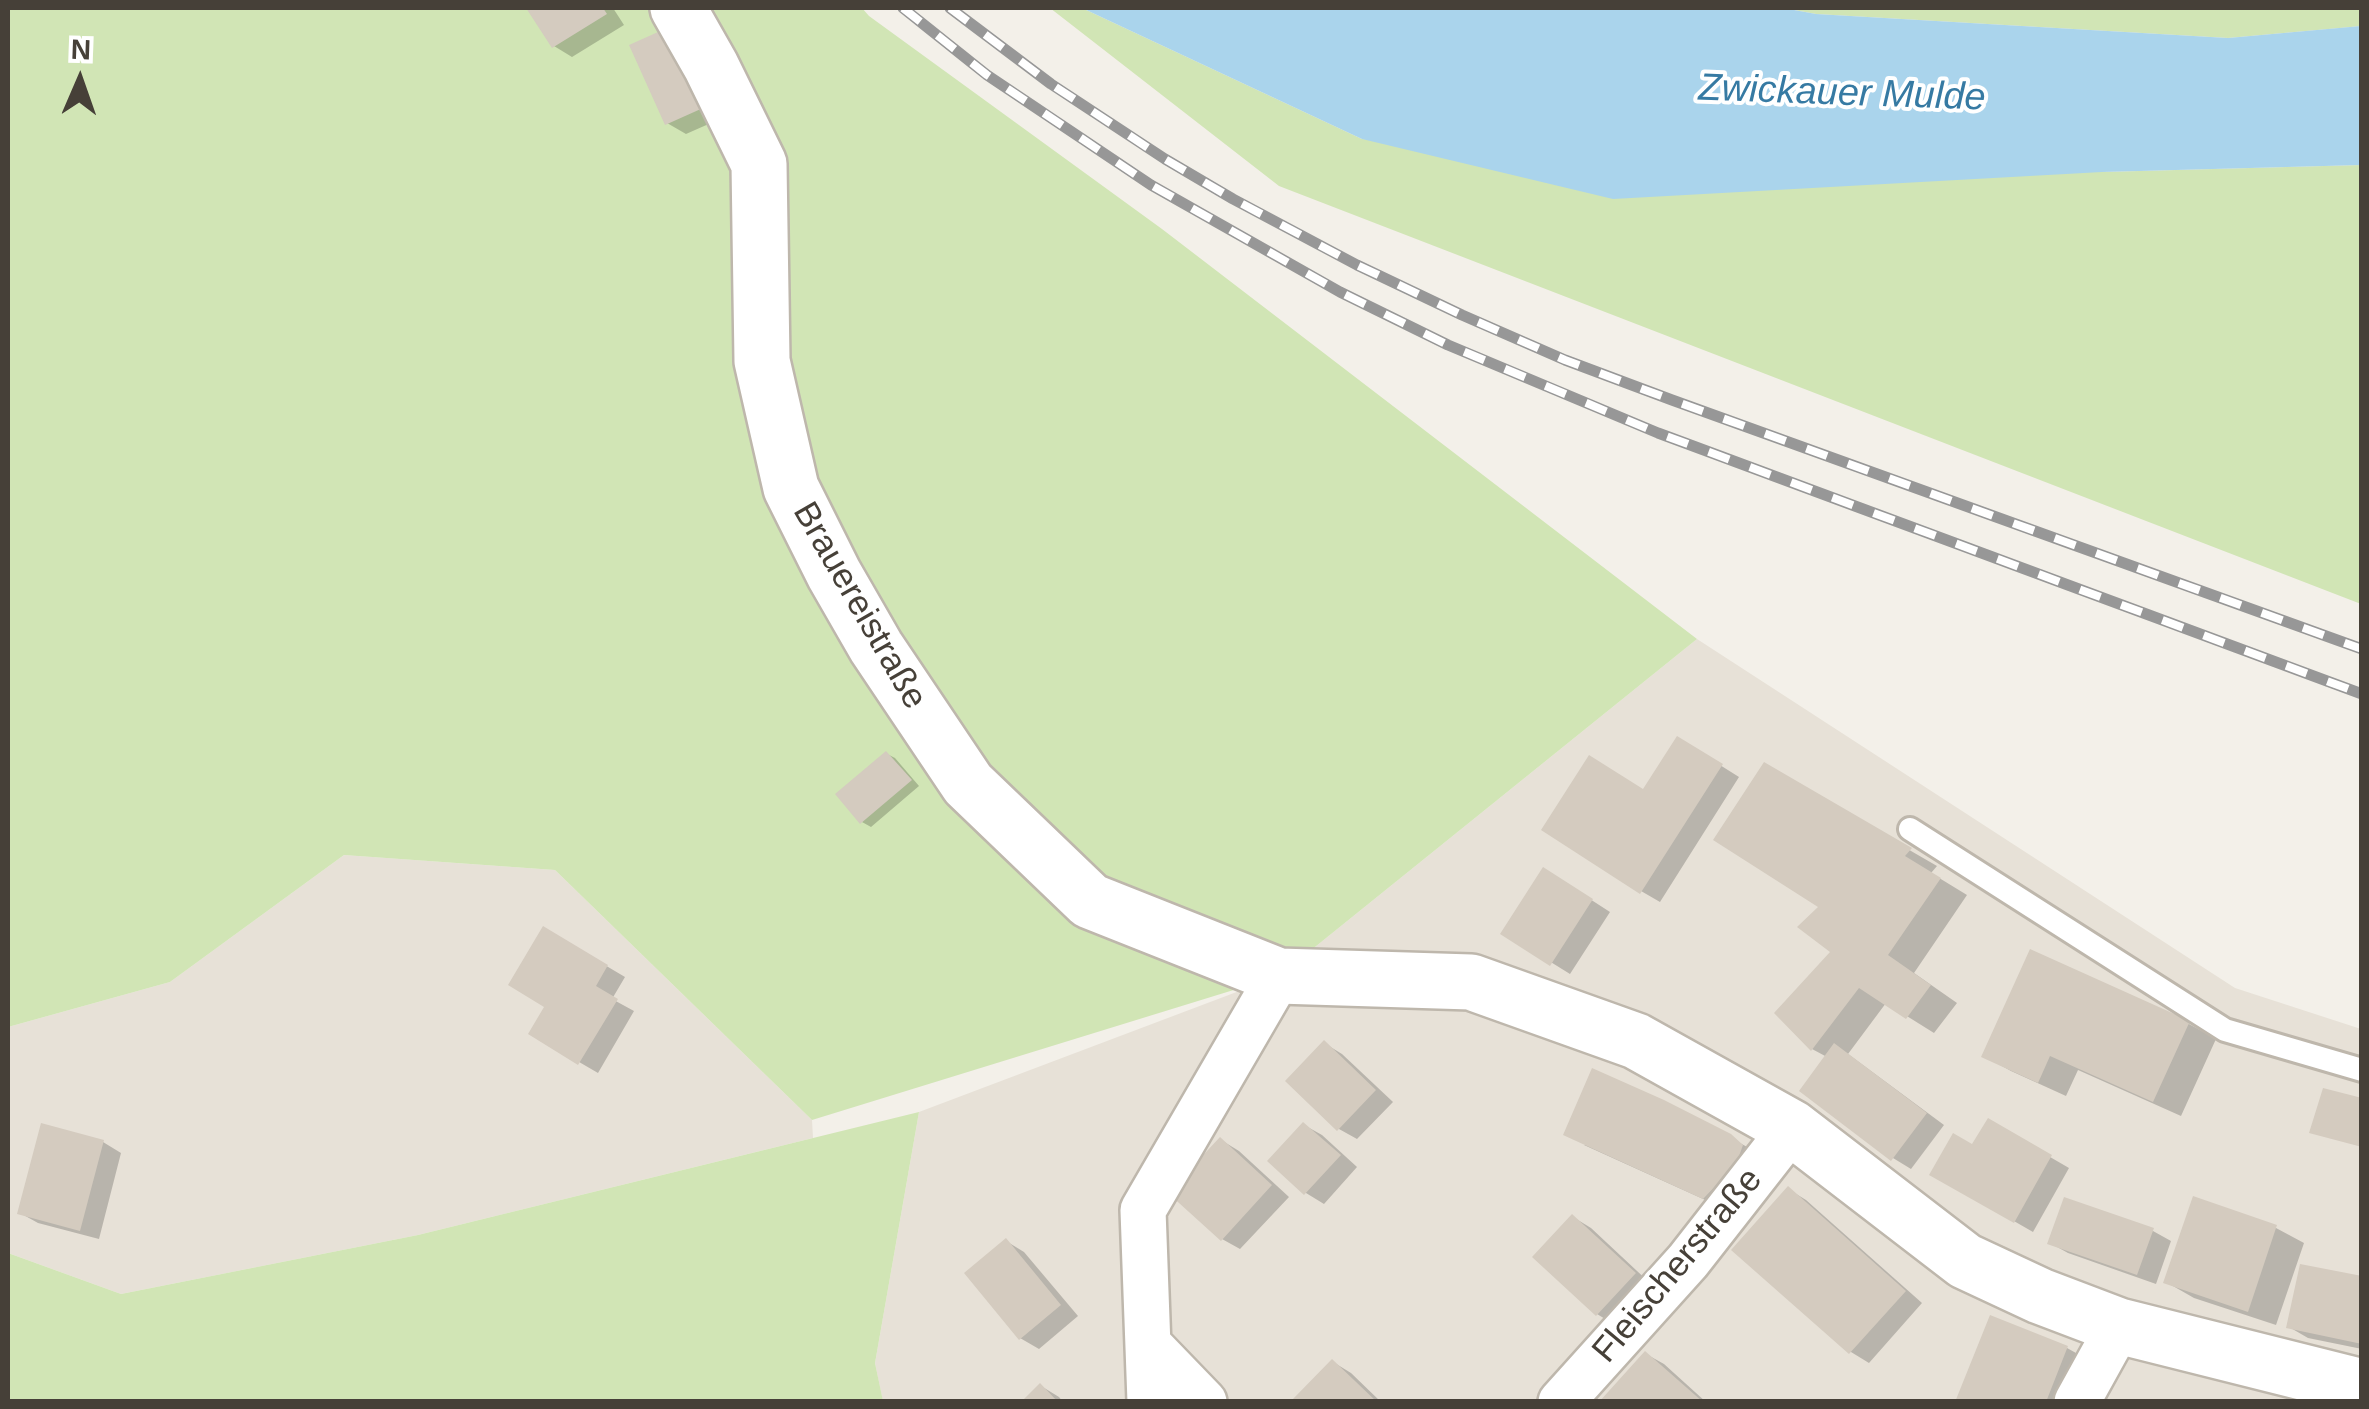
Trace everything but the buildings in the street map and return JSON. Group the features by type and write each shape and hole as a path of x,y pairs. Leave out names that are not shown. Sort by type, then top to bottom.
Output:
{"street":[{"name":"Brauereistraße","path":"678,8 760,164 762,361 791,488 876,647 968,784 1090,901 1279,976 1471,982 1636,1041 1792,1128 1965,1262 2119,1326 2362,1387"},
{"path":"1150,1402 1143,1210 1279,976"},
{"name":"Fleischerstraße","path":"1562,1402 1688,1260 1792,1128"},
{"path":"2077,1402 2119,1326"},
{"path":"1148,1344 1204,1402"}],"lane":[{"path":"1910,829 2224,1030 2362,1070"}],"shaded area":[{"path":"1697,639 2235,988 2361,1029 2361,1401 883,1402 875,1363 919,1112 1279,976"},
{"path":"344,855 555,870 812,1120 813,1138 418,1235 121,1294 8,1253 8,1027 170,982"}],"green space":[{"path":"8,8 862,8 1162,229 1697,639 1279,976 812,1120 555,870 344,855 170,982 8,1027"},
{"path":"1050,8 1082,8 1362,139 2102,172 2361,165 2361,604 1279,186"},
{"path":"1783,8 2361,8 2362,26 2228,38 1816,14"},
{"path":"919,1112 875,1363 883,1401 8,1401 8,1253 121,1294 418,1235"}],"water":[{"name":"Zwickauer Mulde","path":"1082,8 1783,8 1816,14 2228,38 2361,26 2361,165 2102,172 1613,199 1362,139"}],"railway":[{"path":"903,8 987,75 1151,185 1340,292 1448,345 1658,433 2362,694"},
{"path":"950,8 1051,84 1165,159 1357,265 1462,315 1565,360 1672,400 2362,649"}]}
